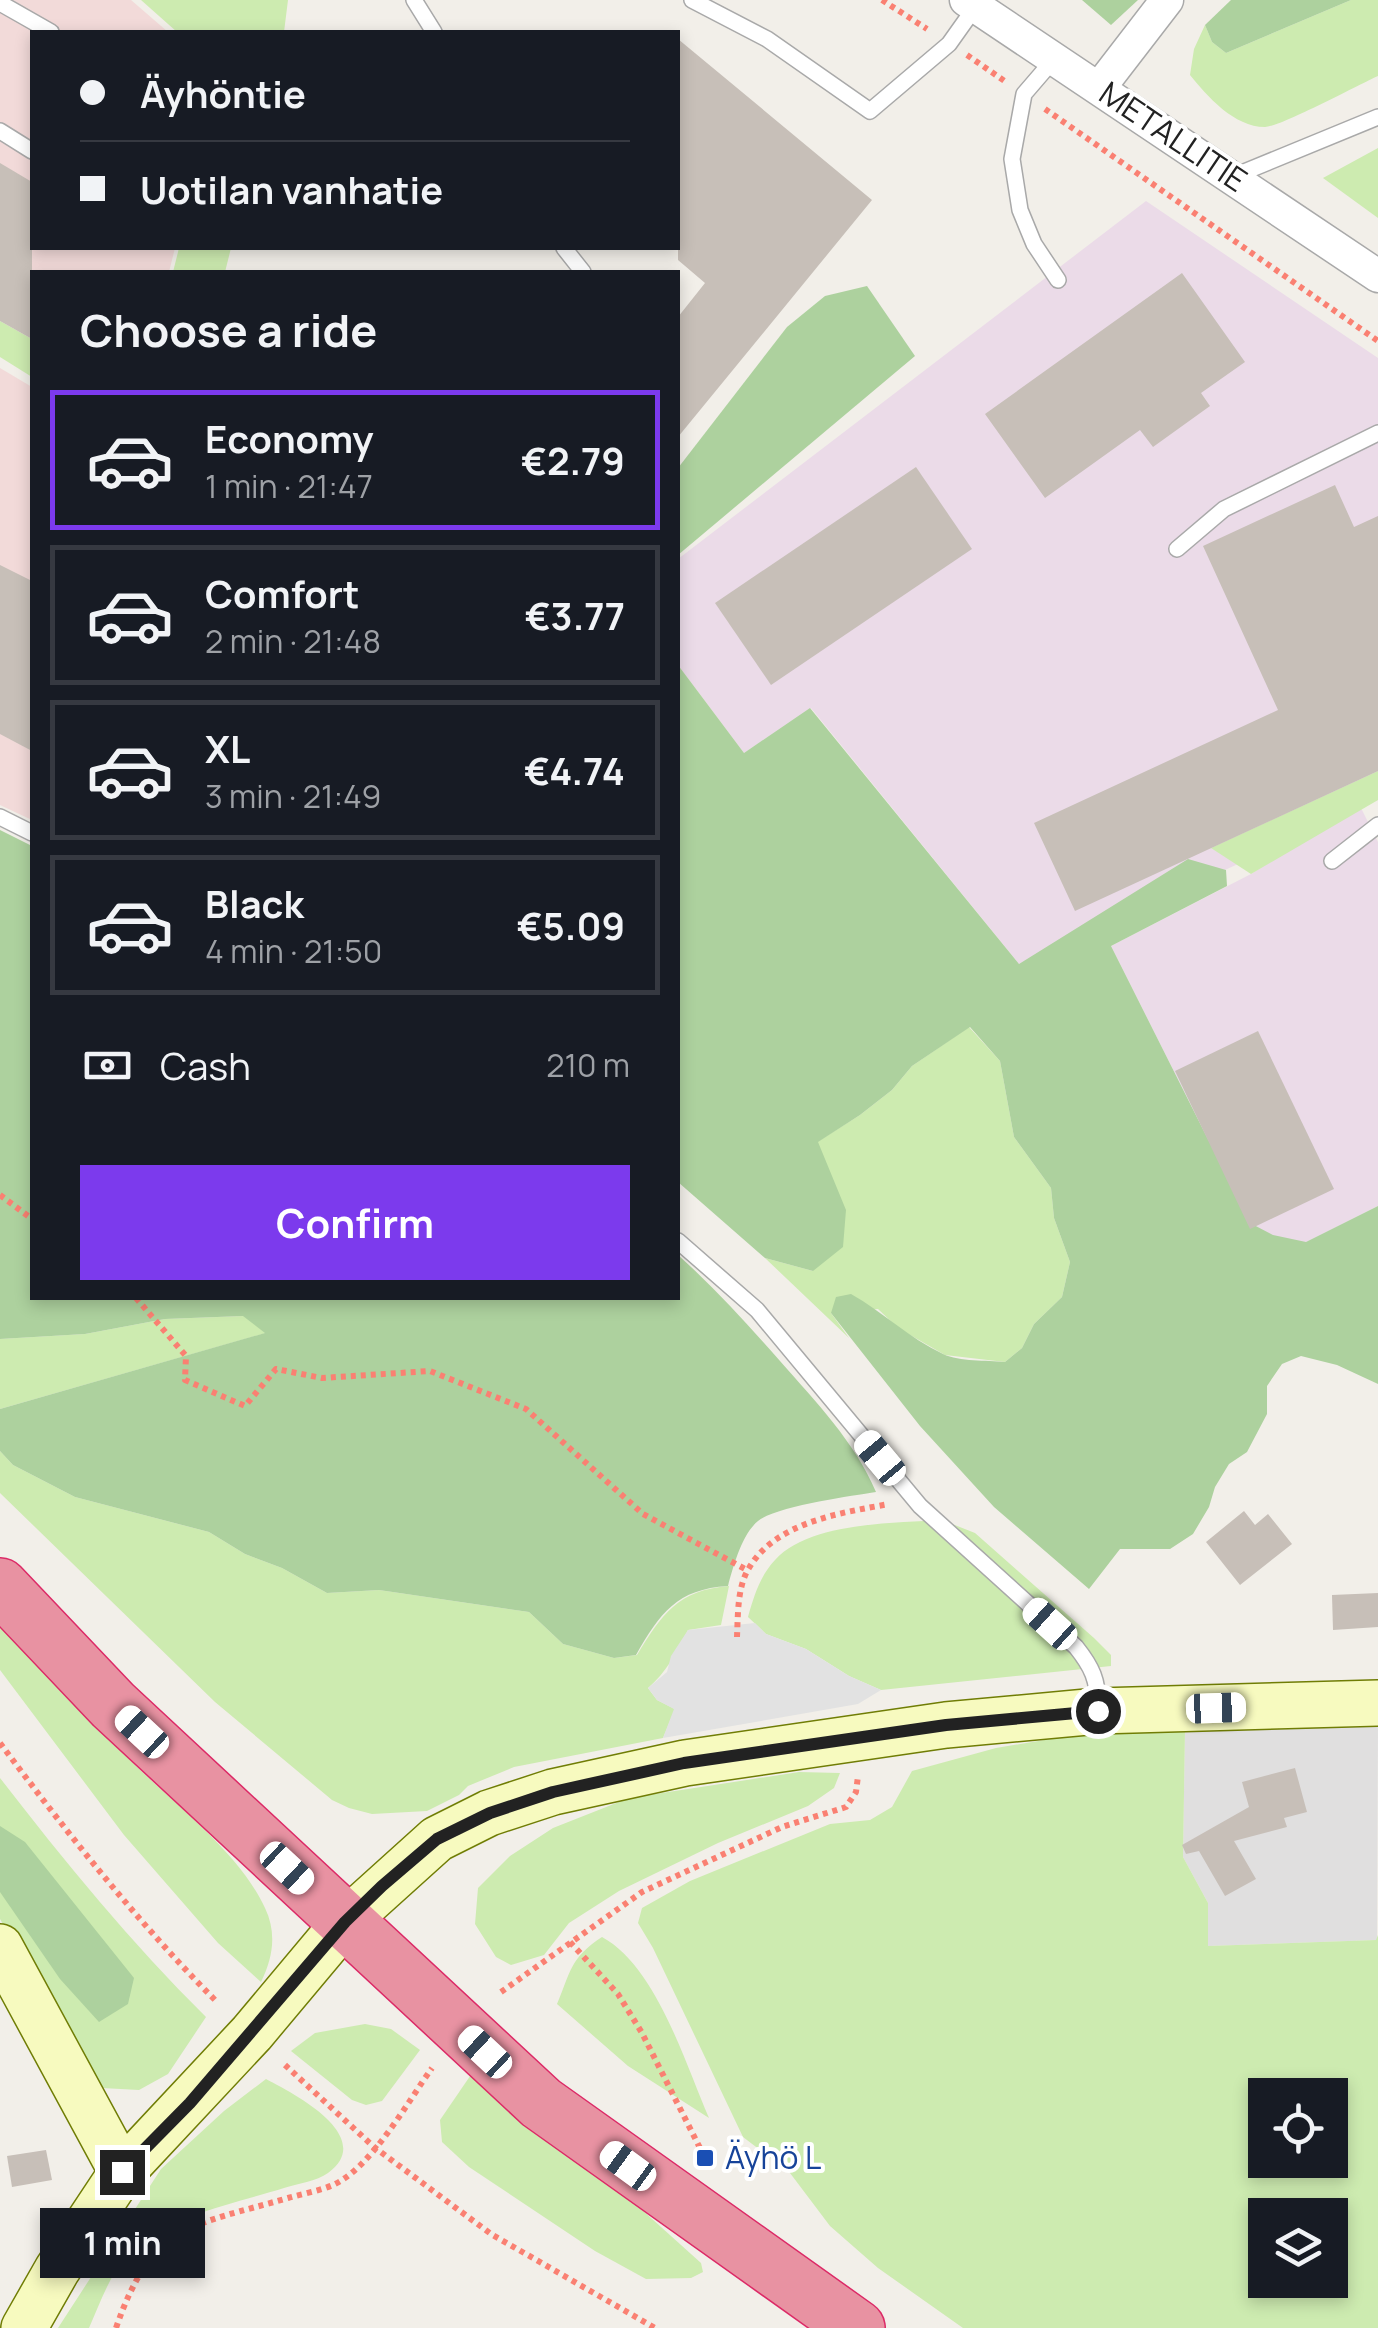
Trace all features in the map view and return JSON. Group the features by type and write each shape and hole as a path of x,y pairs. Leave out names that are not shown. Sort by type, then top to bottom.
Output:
{"highway":[{"path":"0,1586 113,1705 541,2104 857,2328"}],"main road":[{"path":"24,2328 122,2172 252,2034 345,1922 437,1839 490,1813 553,1792 684,1763 946,1725 1098,1711 1378,1703"},
{"path":"0,1946 122,2172"}],"street":[{"path":"1100,87 1167,0"},
{"name":"METALLITIE","path":"971,3 1378,276"}],"lane":[{"path":"414,0 433,30"},
{"path":"692,0 767,39 870,111 950,44 971,3"},
{"path":"0,3 47,30"},
{"path":"1055,58 1024,94 1012,159 1020,210 1034,244 1058,280"},
{"path":"1232,177 1378,117"},
{"path":"0,131 30,150"},
{"path":"566,250 581,270"},
{"path":"1177,549 1224,509 1378,433"},
{"path":"0,817 30,832"},
{"path":"1332,862 1378,825"},
{"path":"680,1243 757,1310 920,1506 1076,1647 1093,1668 1098,1684 1098,1711"}],"path":[{"path":"882,0 1024,94 1378,342"},
{"path":"0,1196 30,1218"},
{"path":"138,1300 186,1356 186,1380 245,1406 276,1369 322,1378 430,1372 526,1409 643,1514 747,1570"},
{"path":"736,1638 747,1570 766,1546 800,1526 888,1504 920,1506"},
{"path":"501,1992 642,1892 782,1826 846,1807 856,1792 858,1739"},
{"path":"0,1742 158,1944 218,2003"},
{"path":"570,1942 618,1994 642,2033 704,2158"},
{"path":"285,2065 374,2148 490,2234 656,2328"},
{"path":"116,2328 146,2261 174,2235 214,2218 333,2185 356,2170 432,2068"}],"shaded area":[{"path":"0,0 131,0 166,30 30,30 30,250 174,250 170,270 30,270 30,338 0,319"},
{"path":"1146,201 1378,358 1378,800 1361,808 1378,842 1378,1206 1269,1261 1111,946 1251,874 1350,813 1019,964 811,708 744,753 680,668 680,557"},
{"path":"0,368 30,386 30,819 0,805"},
{"path":"755,1623 766,1634 806,1649 849,1676 881,1690 858,1704 663,1738 674,1709 657,1700 648,1688 667,1672 671,1656 688,1630"},
{"path":"1378,1725 1377,1940 1208,1946 1208,1903 1183,1857 1185,1730"}],"green space":[{"path":"141,0 288,0 284,30 175,30"},
{"path":"1082,0 1138,0 1111,25"},
{"path":"1231,0 1351,0 1226,53 1212,42 1205,25"},
{"path":"1351,0 1378,0 1378,76 1302,113 1273,125 1254,126 1222,109 1190,75 1194,49 1205,25 1212,42 1226,53"},
{"path":"1378,148 1378,218 1323,178"},
{"path":"178,250 230,250 226,270 174,270"},
{"path":"867,286 915,356 680,553 680,465 787,327 825,296"},
{"path":"0,321 30,338 30,376 0,357"},
{"path":"680,668 744,753 810,708 1019,964 1188,859 1226,870 1227,886 1111,946 1250,1223 1273,1235 1306,1242 1378,1206 1378,1384 1337,1365 1301,1356 1282,1364 1267,1386 1267,1414 1247,1452 1229,1464 1193,1534 1170,1549 1120,1549 1089,1589 994,1507 920,1426 831,1313 836,1297 851,1294 943,1354 965,1360 1005,1362 1022,1348 1034,1324 1062,1297 1070,1262 1054,1218 1051,1188 1014,1137 1000,1061 970,1027 912,1066 892,1090 818,1142 846,1210 843,1247 813,1271 765,1258 680,1184"},
{"path":"1378,771 1378,800 1251,874 1211,848"},
{"path":"0,830 30,845 30,1300 680,1300 680,1257 731,1306 820,1407 846,1439 876,1492 797,1506 758,1521 743,1542 728,1586 683,1598 662,1616 636,1655 614,1658 563,1644 529,1612 379,1590 327,1593 282,1568 245,1554 209,1532 75,1497 13,1465 0,1451 0,1409 265,1333 243,1316 165,1319 85,1334 0,1339"},
{"path":"969,1027 1000,1061 1014,1137 1051,1188 1054,1218 1070,1262 1062,1297 1034,1324 1022,1348 1005,1362 945,1355 898,1328 878,1309 831,1313 849,1338 765,1258 813,1271 824,1162 817,1142 860,1115 892,1090 912,1066"},
{"path":"244,1316 266,1333 0,1409 0,1339 85,1334 165,1319"},
{"path":"0,1451 13,1465 75,1497 209,1532 245,1554 282,1568 327,1593 379,1590 529,1612 563,1644 614,1658 637,1655 664,1616 684,1599 711,1588 729,1586 721,1625 688,1630 671,1662 648,1688 657,1700 675,1709 663,1738 514,1767 468,1786 427,1811 372,1814 332,1800 215,1702 0,1493"},
{"path":"942,1520 975,1533 1094,1638 1111,1655 1111,1666 881,1690 849,1676 806,1649 766,1634 748,1617 765,1573 790,1547 830,1531"},
{"path":"0,1619 114,1744 240,1868 269,1917 271,1955 261,1982 218,1943 124,1835 0,1670"},
{"path":"1185,1730 1183,1857 1208,1903 1208,1946 1376,1940 1378,1935 1378,2328 963,2328 878,2268 830,2226 790,2173 743,2137 638,1923 642,1908 690,1881 830,1824 870,1820 892,1807 912,1771 996,1748 1062,1737"},
{"path":"799,1772 840,1773 834,1788 808,1806 718,1843 619,1891 569,1923 544,1955 511,1965 496,1957 475,1924 478,1888 510,1856 553,1828 629,1798"},
{"path":"0,1778 99,1901 206,2017 168,2074 139,2090 102,2088 78,2058 0,1919"},
{"path":"0,1826 25,1842 134,1978 128,2004 99,2022 60,1979 0,1892"},
{"path":"602,1937 621,1951 653,1993 709,2118 628,2066 557,2004 577,1959"},
{"path":"365,2024 391,2029 420,2050 382,2101 366,2105 352,2100 291,2051 315,2033"},
{"path":"479,2063 701,2263 703,2272 691,2278 646,2279 595,2251 469,2167 442,2142 440,2120"},
{"path":"266,2079 326,2118 338,2131 343,2145 341,2159 318,2178 206,2211 149,2237 119,2265 89,2328 58,2328 161,2169 224,2111"}],"building":[{"path":"680,41 872,200 680,435 680,314 705,283 678,260"},
{"path":"0,163 30,181 30,338 0,321"},
{"path":"1182,273 1245,362 1201,393 1210,406 1153,447 1140,430 1045,498 985,414"},
{"path":"916,467 972,549 771,685 715,603"},
{"path":"1335,485 1354,527 1378,516 1378,771 1075,911 1034,823 1278,710 1203,546"},
{"path":"0,565 30,580 30,750 0,734"},
{"path":"1258,1031 1334,1189 1250,1229 1175,1071"},
{"path":"1244,1511 1255,1525 1268,1514 1292,1544 1240,1585 1206,1542"},
{"path":"1378,1593 1378,1627 1333,1630 1332,1595"},
{"path":"1295,1768 1307,1812 1284,1818 1287,1827 1234,1841 1256,1879 1225,1896 1199,1851 1186,1854 1182,1845 1249,1807 1242,1782"},
{"path":"46,2150 52,2180 12,2187 7,2156"}],"place":[{"name":"Äyhö L","path":"705,2158"}],"route":[{"path":"122,2172 252,2034 345,1922 437,1839 490,1813 553,1792 684,1763 946,1725 1098,1711"}]}
